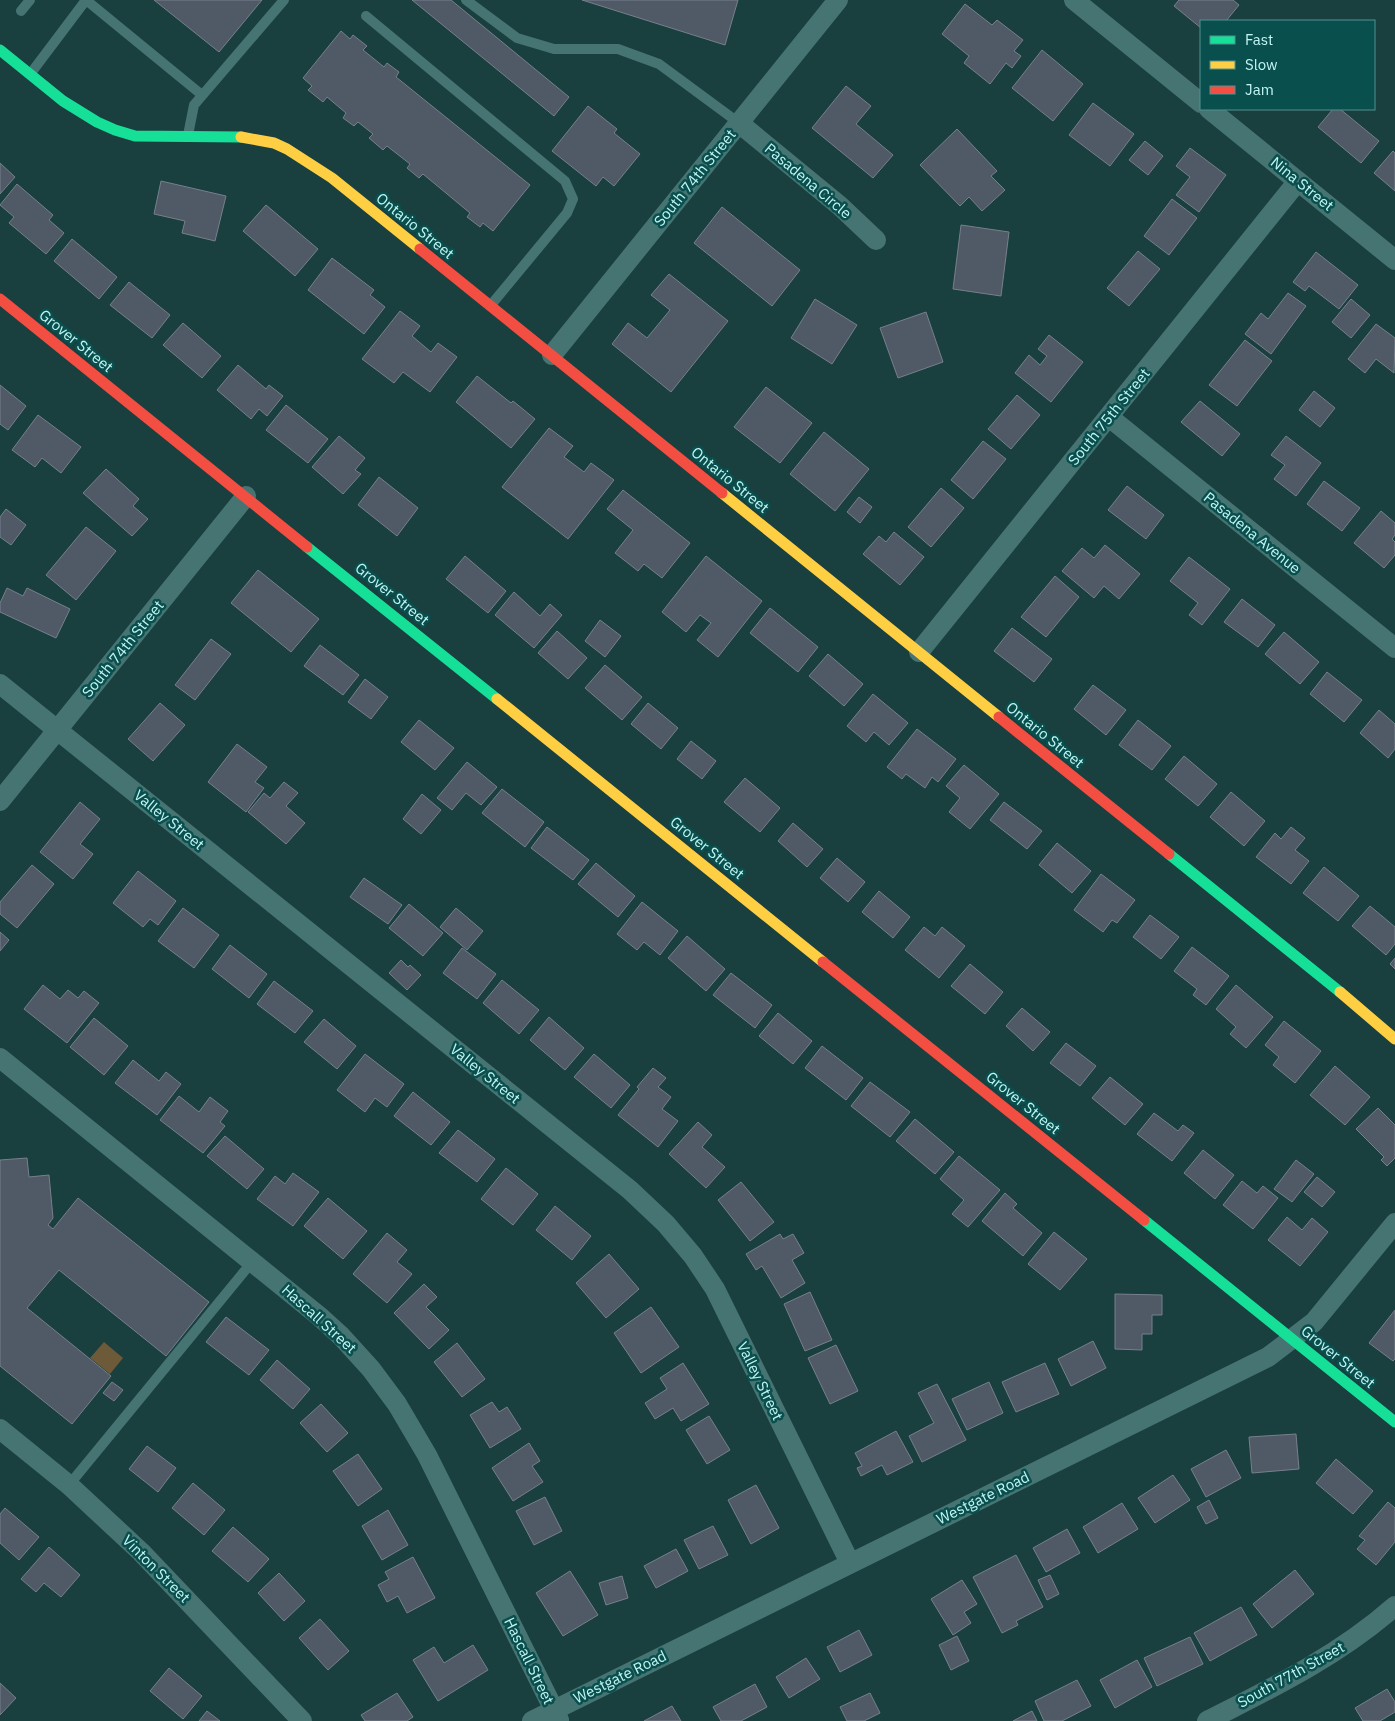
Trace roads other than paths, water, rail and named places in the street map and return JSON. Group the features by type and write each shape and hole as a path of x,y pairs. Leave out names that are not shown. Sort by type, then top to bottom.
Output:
{"street":[{"name":"South 74th Street","path":"552,355 838,0"},
{"path":"1074,0 1200,102"},
{"name":"Ontario Street","path":"0,50 73,108 102,126 135,136 252,138 274,143 299,156 332,178 1395,1039"},
{"name":"Nina Street","path":"1209,110 1395,260"},
{"name":"Pasadena Circle","path":"739,124 840,206 876,240"},
{"name":"South 75th Street","path":"919,652 1298,181"},
{"name":"Grover Street","path":"0,299 1395,1422"},
{"name":"Pasadena Avenue","path":"1109,417 1395,648"},
{"name":"South 74th Street","path":"0,801 246,496"},
{"name":"Valley Street","path":"0,684 614,1178 666,1224 693,1256 715,1289 850,1563"},
{"name":"Hascall Street","path":"0,1058 341,1336 371,1369 397,1404 427,1455 556,1715"},
{"name":"Westgate Road","path":"532,1721 556,1715 850,1563 1268,1357 1314,1322 1395,1223"},
{"name":"Vinton Street","path":"0,1429 69,1485 141,1552 302,1721"},
{"name":"South 77th Street","path":"1207,1721 1292,1679 1337,1652 1395,1606"}],"lane":[{"path":"21,11 30,0"},
{"path":"30,74 86,0 202,95"},
{"path":"187,136 194,105 284,0"},
{"path":"466,0 516,38 554,49 618,49 659,64 739,124"},
{"path":"366,16 565,181 573,200 567,213 490,306"},
{"path":"69,1485 252,1262"}]}
